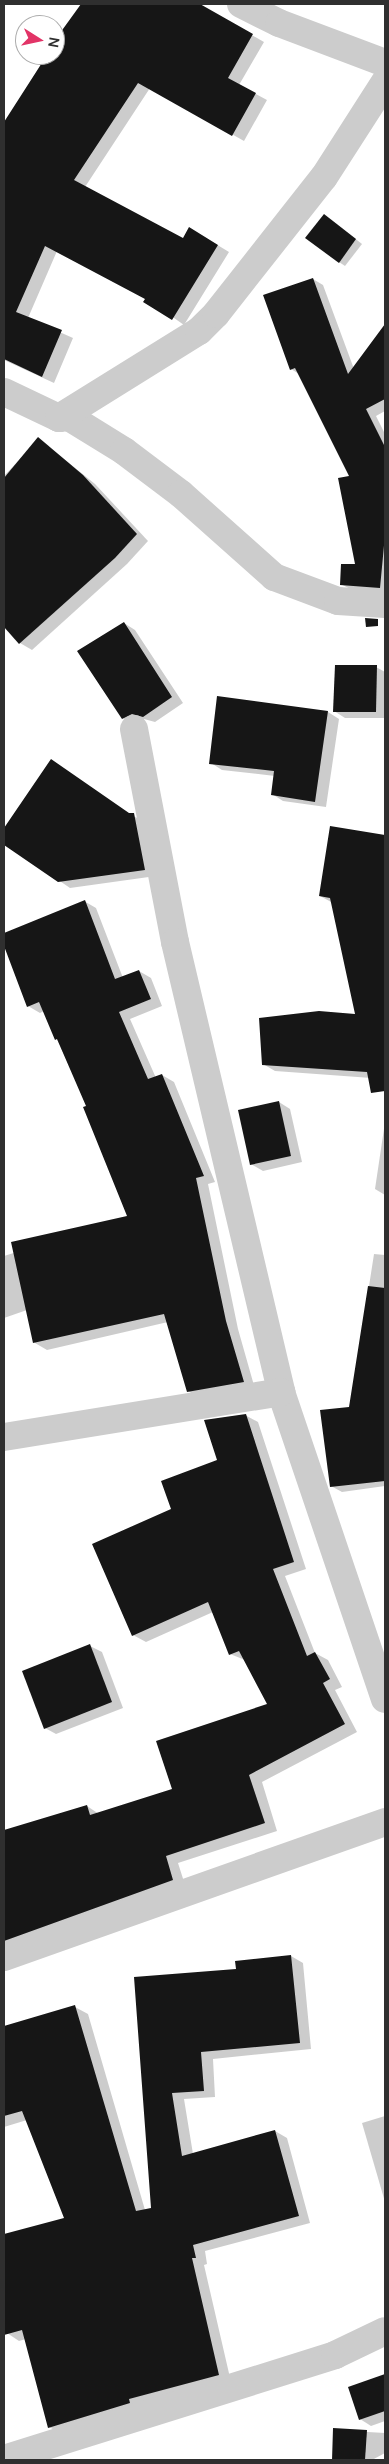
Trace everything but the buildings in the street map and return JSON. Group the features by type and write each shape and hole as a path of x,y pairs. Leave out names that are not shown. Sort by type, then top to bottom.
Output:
{"street":[{"path":"241,4 279,23 385,63"},
{"path":"58,418 199,331 216,314 324,177 385,82"},
{"path":"4,392 58,418 69,417 124,451 181,494 274,577 338,602 385,604"},
{"path":"134,729 175,942 281,1392 385,1699"},
{"path":"4,1437 281,1392"},
{"path":"4,1957 385,1822"},
{"path":"4,2459 335,2356 385,2331"}]}
